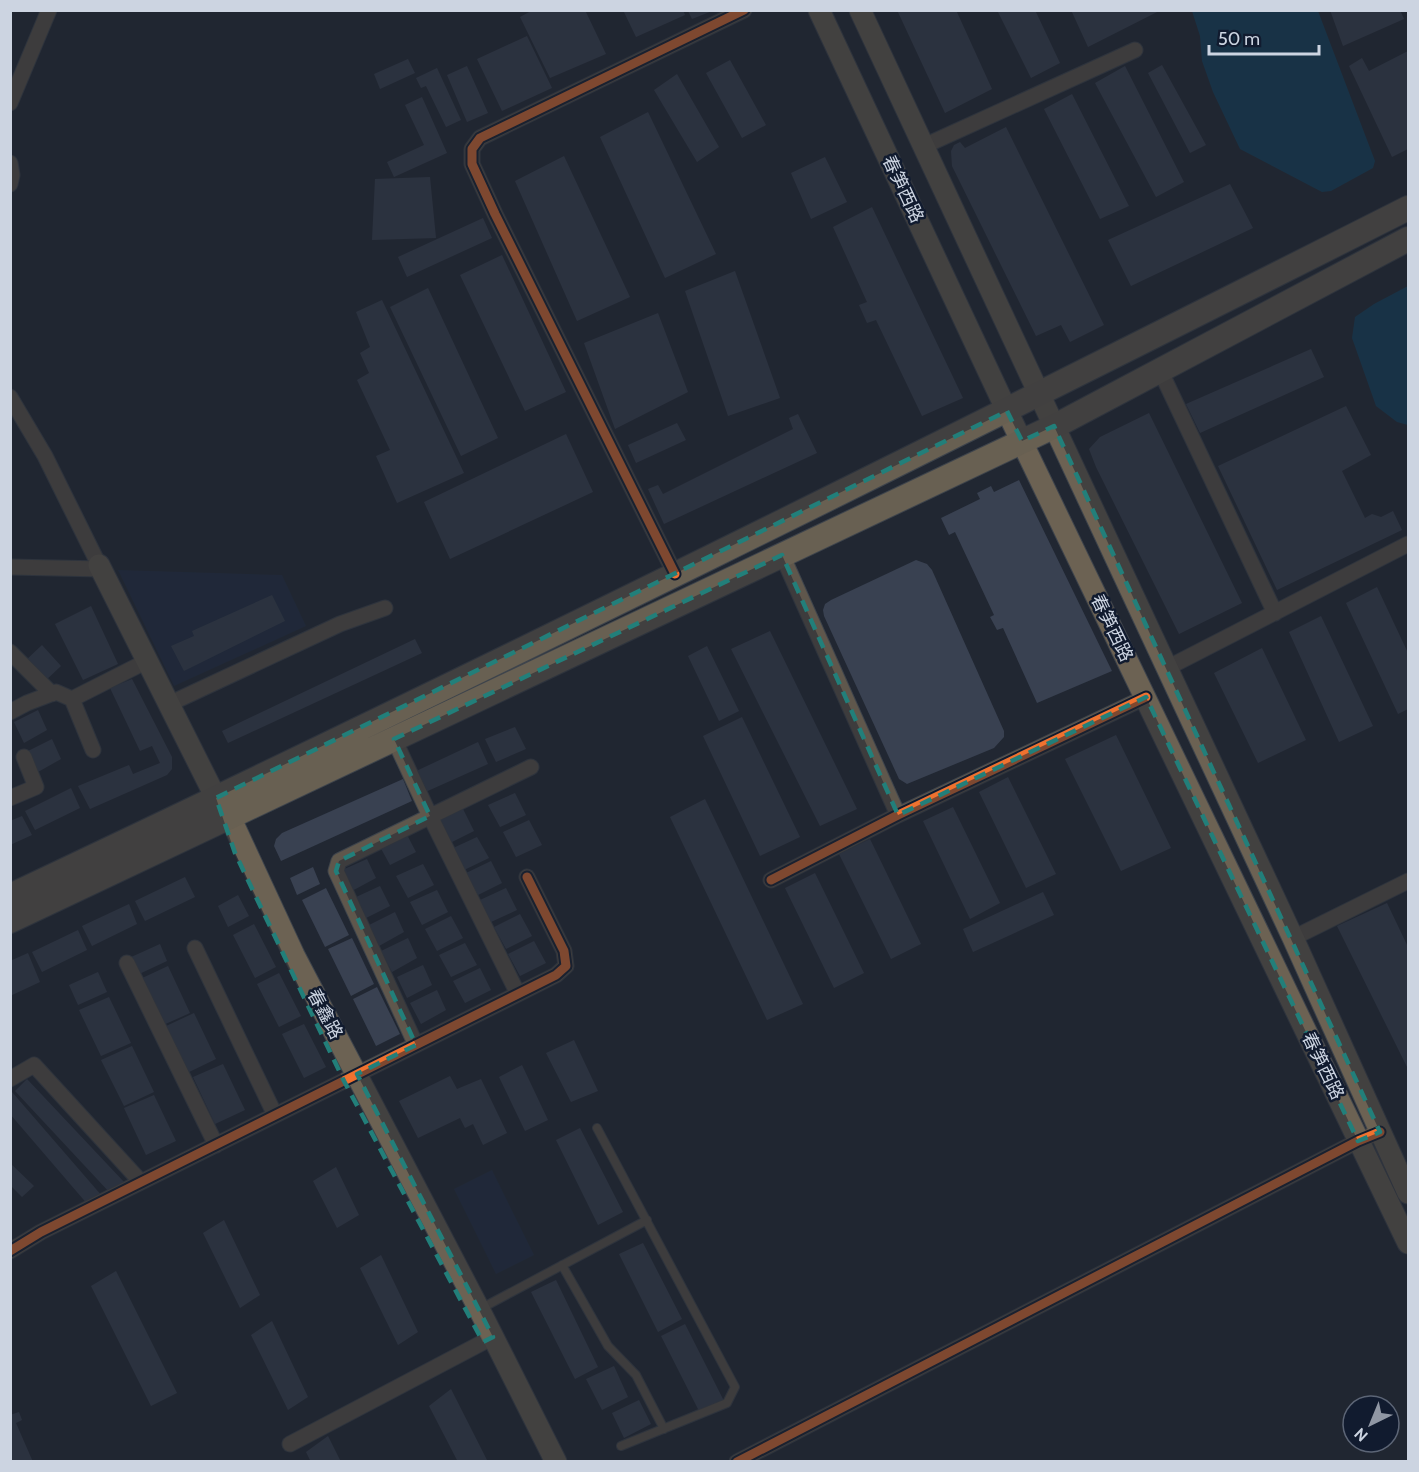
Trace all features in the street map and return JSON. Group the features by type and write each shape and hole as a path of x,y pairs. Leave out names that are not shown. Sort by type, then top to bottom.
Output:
{"main road":[{"name":"春笋西路","path":"819,10 1006,411 1408,1243"},
{"name":"春笋西路","path":"860,10 1293,938 1408,1193"},
{"path":"10,921 675,574 1006,411 1408,208"},
{"path":"10,896 224,811 394,739 1054,426 1408,239"},
{"name":"春鑫路","path":"100,567 224,811 235,853 488,1340 556,1461"},
{"name":"春鑫路","path":"350,1078 479,1310 488,1340 542,1461"}],"street":[{"path":"10,104 49,10"},
{"path":"675,574 495,214 472,164 472,149 480,138 744,10"},
{"path":"924,146 1135,50"},
{"path":"10,163 12,175 10,184"},
{"path":"1160,370 1275,613"},
{"path":"10,397 45,456 100,567 10,567"},
{"path":"1167,668 1408,544"},
{"path":"782,555 898,815"},
{"path":"169,704 340,624 385,608"},
{"path":"10,652 52,694"},
{"path":"72,699 147,661"},
{"path":"10,712 27,703 56,693 72,699 93,750"},
{"path":"771,880 898,815 1146,697"},
{"path":"394,739 429,816 518,994"},
{"path":"10,798 36,787 24,757"},
{"path":"416,1045 336,871 339,861 531,767"},
{"path":"13,1246 555,975 566,966 564,951 527,877"},
{"path":"1293,938 1408,881"},
{"path":"195,948 275,1115"},
{"path":"127,963 216,1144"},
{"path":"10,1079 34,1065 141,1182"},
{"path":"737,1461 1358,1141 1380,1132"},
{"path":"290,1444 488,1340"}],"lane":[{"path":"597,1128 735,1387 727,1403 621,1446"},
{"path":"479,1310 647,1220"},
{"path":"562,1265 608,1346 636,1375 664,1429"}],"highlighted area":[{"path":"1007,411 1022,441 1054,426 1380,1132 1358,1141 1146,697 898,815 782,555 394,739 430,816 339,861 336,871 416,1045 357,1074 493,1337 483,1342 344,1081 235,853 216,798"}],"shaded area":[{"path":"1192,11 1318,11 1375,161 1373,168 1331,191 1322,192 1240,149 1213,92 1202,61 1200,36"},
{"path":"1408,286 1408,425 1397,422 1376,406 1352,338 1355,317"},
{"path":"118,570 282,575 306,626 174,686"},
{"path":"492,1170 534,1255 496,1274 454,1189"}],"building":[{"path":"533,10 585,10 606,54 550,78 520,17"},
{"path":"623,10 683,10 685,15 636,37"},
{"path":"897,10 956,10 992,89 945,113"},
{"path":"997,10 1035,10 1060,63 1031,78"},
{"path":"1071,10 1161,10 1088,47"},
{"path":"1330,10 1400,10 1404,19 1343,46"},
{"path":"688,11 712,11 692,19"},
{"path":"527,36 552,88 502,111 477,59"},
{"path":"1408,51 1408,149 1392,157 1349,66 1362,58 1369,71"},
{"path":"408,59 415,73 380,89 374,74"},
{"path":"730,60 766,125 742,138 706,73"},
{"path":"1162,65 1206,145 1190,153 1148,73"},
{"path":"467,66 488,113 467,122 447,75"},
{"path":"1125,66 1184,182 1156,197 1095,83"},
{"path":"437,68 461,120 446,127 426,86 421,88 416,78"},
{"path":"677,74 719,147 697,162 654,90"},
{"path":"1072,94 1129,206 1100,219 1044,109"},
{"path":"422,97 447,153 394,177 387,162 424,145 405,105"},
{"path":"648,112 716,254 665,278 600,137"},
{"path":"1006,127 1104,325 1070,342 1061,325 1036,336 952,166 951,151 954,145 960,142 965,148"},
{"path":"564,156 630,297 577,321 515,181"},
{"path":"825,157 847,202 811,219 791,173"},
{"path":"430,177 436,238 372,240 375,179"},
{"path":"1230,184 1253,228 1131,286 1108,240"},
{"path":"872,207 963,398 922,416 876,320 867,323 859,305 867,302 833,227"},
{"path":"483,218 492,238 407,277 398,257"},
{"path":"502,255 566,392 525,411 460,275"},
{"path":"735,271 780,398 728,416 685,291"},
{"path":"428,288 498,438 461,456 390,307"},
{"path":"382,300 464,473 397,503 376,456 390,450 357,380 369,373 360,353 370,347 356,312"},
{"path":"658,313 688,392 615,429 584,343"},
{"path":"1311,349 1324,377 1200,433 1186,404"},
{"path":"1346,406 1371,455 1342,471 1365,518 1372,514 1381,517 1393,511 1402,530 1277,590 1218,466"},
{"path":"1149,413 1242,603 1179,634 1089,449 1100,437"},
{"path":"798,414 817,453 664,524 648,489 658,485 663,494 793,429 789,418"},
{"path":"677,423 686,440 636,463 628,445"},
{"path":"566,434 593,492 450,559 424,502"},
{"path":"1019,480 1112,671 1037,703 1003,628 997,630 990,617 994,615 955,532 949,535 941,518 980,499 977,493 991,486 994,492"},
{"path":"916,560 927,564 932,570 1004,731 1004,737 994,748 907,784 899,779 823,610 825,604 831,600"},
{"path":"1377,587 1408,653 1408,709 1398,714 1346,603"},
{"path":"272,595 285,621 184,671 171,646 194,636 192,631"},
{"path":"91,606 118,664 83,680 55,624"},
{"path":"1321,616 1373,726 1339,742 1289,632"},
{"path":"770,631 857,809 820,826 731,649"},
{"path":"415,639 422,653 228,743 222,731"},
{"path":"42,645 61,666 44,682 24,662"},
{"path":"707,646 739,711 719,721 688,656"},
{"path":"1262,648 1306,740 1258,763 1214,673"},
{"path":"132,679 172,757 172,769 167,775 90,809 78,786 129,765 133,774 160,763 152,746 140,751 110,688"},
{"path":"38,710 47,730 24,743 14,722"},
{"path":"742,717 800,837 760,856 703,736"},
{"path":"515,727 526,749 496,762 485,739"},
{"path":"1116,735 1171,848 1121,871 1065,759"},
{"path":"52,739 61,759 38,772 28,751"},
{"path":"478,742 488,764 421,794 412,773"},
{"path":"1008,777 1056,874 1026,888 979,792"},
{"path":"403,779 412,801 281,861 274,846 276,839 282,833"},
{"path":"71,788 80,808 35,830 25,811"},
{"path":"515,793 526,815 500,827 488,805"},
{"path":"705,799 803,1004 767,1020 670,817"},
{"path":"953,807 1000,903 970,919 923,821"},
{"path":"463,809 474,831 448,844 436,821"},
{"path":"22,816 32,835 10,845 10,821"},
{"path":"529,820 542,845 516,857 503,832"},
{"path":"405,831 416,852 390,865 378,843"},
{"path":"477,837 489,858 462,871 451,849"},
{"path":"870,839 921,944 891,959 839,854"},
{"path":"367,859 376,878 350,892 340,871"},
{"path":"491,861 502,883 476,896 464,874"},
{"path":"423,864 434,885 408,898 396,876"},
{"path":"313,867 320,884 297,895 290,878"},
{"path":"815,873 864,973 834,988 785,888"},
{"path":"185,877 195,897 145,921 135,901"},
{"path":"380,886 390,906 364,919 354,898"},
{"path":"326,888 349,935 325,947 302,900"},
{"path":"506,888 517,910 491,922 480,900"},
{"path":"437,890 448,912 422,925 410,902"},
{"path":"1043,892 1054,915 973,952 963,929"},
{"path":"238,895 249,916 228,927 218,906"},
{"path":"1387,903 1408,947 1408,1069 1337,926"},
{"path":"129,904 137,924 92,946 82,926"},
{"path":"395,912 404,932 379,946 369,925"},
{"path":"520,914 532,936 506,949 494,927"},
{"path":"451,916 463,938 437,951 425,929"},
{"path":"254,924 276,967 255,978 233,935"},
{"path":"78,930 87,950 42,972 32,952"},
{"path":"352,938 374,984 351,996 328,949"},
{"path":"408,938 417,958 392,972 381,951"},
{"path":"534,941 546,963 520,976 508,954"},
{"path":"465,943 477,965 451,977 439,955"},
{"path":"160,944 167,961 137,975 129,958"},
{"path":"28,953 40,982 10,996 10,961"},
{"path":"423,965 432,985 407,998 397,977"},
{"path":"168,966 190,1013 161,1026 138,980"},
{"path":"480,968 491,990 465,1003 453,981"},
{"path":"98,972 107,992 78,1005 69,985"},
{"path":"279,973 301,1016 279,1027 257,984"},
{"path":"377,987 400,1034 376,1046 353,999"},
{"path":"437,990 446,1010 421,1024 410,1003"},
{"path":"109,997 131,1043 101,1056 79,1010"},
{"path":"194,1013 216,1059 187,1073 164,1027"},
{"path":"304,1024 326,1067 304,1078 282,1034"},
{"path":"574,1040 598,1091 571,1102 546,1053"},
{"path":"132,1046 154,1092 124,1106 101,1060"},
{"path":"223,1064 245,1110 215,1124 193,1077"},
{"path":"522,1065 548,1120 525,1131 499,1077"},
{"path":"450,1076 457,1089 481,1079 507,1133 483,1145 473,1124 465,1128 460,1118 418,1138 399,1101"},
{"path":"27,1079 124,1182 111,1194 15,1091"},
{"path":"12,1092 102,1196 89,1206 10,1114"},
{"path":"154,1095 176,1141 146,1155 124,1108"},
{"path":"580,1128 623,1212 598,1225 556,1140"},
{"path":"10,1163 34,1186 22,1197 10,1185"},
{"path":"336,1167 359,1215 337,1228 313,1181"},
{"path":"224,1220 260,1295 240,1308 203,1233"},
{"path":"643,1243 682,1319 658,1332 619,1254"},
{"path":"381,1255 418,1332 398,1345 360,1268"},
{"path":"116,1271 177,1393 151,1406 91,1286"},
{"path":"556,1280 598,1367 575,1379 531,1292"},
{"path":"272,1321 308,1397 288,1410 251,1335"},
{"path":"685,1324 724,1401 700,1413 661,1336"},
{"path":"614,1366 628,1397 602,1410 586,1379"},
{"path":"451,1389 488,1462 458,1462 429,1406"},
{"path":"639,1400 651,1424 624,1438 612,1413"},
{"path":"19,1412 22,1420 16,1423 33,1462 10,1462 10,1415"},
{"path":"328,1436 341,1462 311,1462 306,1452"}],"cycle path":[{"path":"675,574 495,214 472,164 472,149 480,138 744,10"},
{"path":"771,880 898,815 1146,697"},
{"path":"10,1251 41,1232 556,975 566,966 564,951 527,877"},
{"path":"737,1462 1358,1141 1380,1132"}]}
